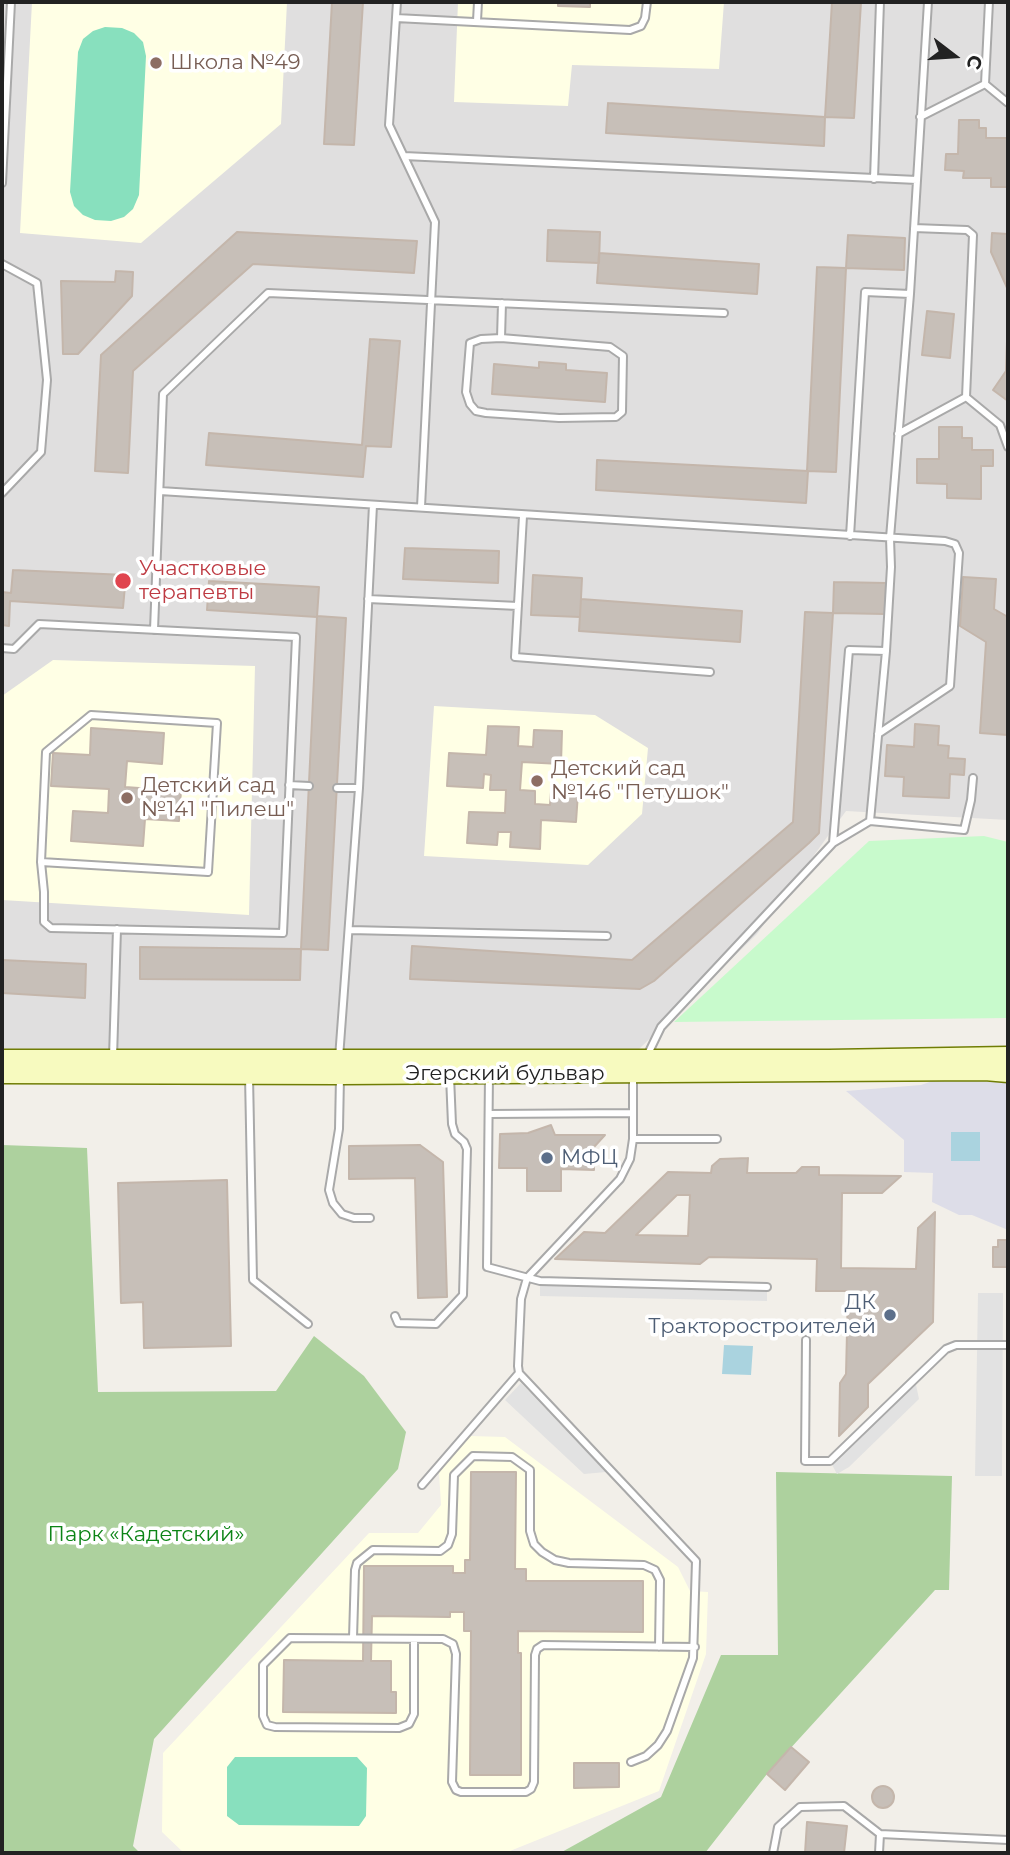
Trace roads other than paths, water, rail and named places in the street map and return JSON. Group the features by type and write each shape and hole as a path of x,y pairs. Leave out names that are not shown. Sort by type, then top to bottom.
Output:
{"main road":[{"name":"Эгерский бульвар","path":"639,1065 1008,1056"},
{"name":"Эгерский бульвар","path":"2,1059 249,1074 339,1067"},
{"name":"Эгерский бульвар","path":"2,1074 113,1067 639,1065 1008,1073"}],"lane":[{"path":"2,183 11,2"},
{"path":"397,2 389,124 435,222 421,507"},
{"path":"477,21 478,2"},
{"path":"396,18 630,30 641,26 647,2"},
{"path":"874,179 880,2"},
{"path":"870,821 886,652 890,538 928,2"},
{"path":"985,84 989,2"},
{"path":"920,117 985,84"},
{"path":"985,84 1008,103"},
{"path":"404,156 917,180"},
{"path":"914,228 967,230 974,235 966,397"},
{"path":"2,264 37,283 47,380 41,452 2,493"},
{"path":"850,536 865,292 909,294"},
{"path":"154,630 163,394 268,293 724,313"},
{"path":"501,338 502,303"},
{"path":"501,338 610,347 623,356 622,412 616,417 559,418 486,414 476,411 466,392 470,343 481,339 501,338"},
{"path":"898,434 966,397"},
{"path":"966,397 1000,425 1008,447"},
{"path":"160,491 945,541 955,544 959,553 950,687 878,734"},
{"path":"370,1219 354,1218 342,1213 332,1203 329,1190 339,1129 339,1067 359,788 373,505"},
{"path":"523,516 515,657 710,671"},
{"path":"368,599 518,606"},
{"path":"2,648 15,649 39,624 296,637 282,933 51,928 44,922 41,862 46,752 91,715 217,723 208,872 41,862"},
{"path":"833,843 849,650 886,652"},
{"path":"631,1762 646,1756 658,1745 667,1731 695,1647 696,1562 519,1373 521,1299 527,1278 620,1179 634,1139 633,1113 639,1065 661,1027 833,843 870,821 964,830 973,778"},
{"path":"289,785 309,786"},
{"path":"337,788 359,788"},
{"path":"113,1067 117,929"},
{"path":"350,930 607,936"},
{"path":"394,1316 398,1323 436,1324 463,1295 467,1149 455,1134 452,1124 450,1066"},
{"path":"489,1066 487,1267 540,1282 767,1287"},
{"path":"249,1074 253,1280 309,1324"},
{"path":"489,1114 633,1113"},
{"path":"634,1139 717,1139"},
{"path":"806,1340 805,1461 830,1461 946,1349 956,1345 1008,1345"},
{"path":"422,1485 519,1373"},
{"path":"353,1638 357,1563 373,1550 440,1551 448,1545 452,1534 454,1475 473,1456 512,1457 530,1470 530,1531 534,1544 542,1552 555,1560 569,1563 645,1565 655,1570 660,1580 659,1647"},
{"path":"414,1639 414,1714 409,1724 399,1728 275,1727 267,1724 263,1716 263,1665 290,1638 443,1639 453,1644 456,1654 452,1782 456,1790 526,1792 534,1782 537,1648 544,1645 695,1647"},
{"path":"773,1853 778,1827 800,1807 844,1806 880,1834 1008,1840"},
{"path":"879,1853 880,1834"}],"water":[{"path":"951,1132 980,1132 980,1161 951,1161"},
{"path":"724,1345 753,1346 751,1375 722,1374"}],"place":[{"name":"Школа №49","path":"156,63"},
{"name":"Участковые терапевты","path":"123,581"},
{"name":"Детский сад №146 \"Петушок\"","path":"537,781"},
{"name":"Детский сад №141 \"Пилеш\"","path":"127,798"},
{"name":"МФЦ","path":"547,1158"},
{"name":"ДК Тракторостроителей","path":"890,1315"}],"park label":[{"name":"Парк «Кадетский»","path":"146,1535"}]}
